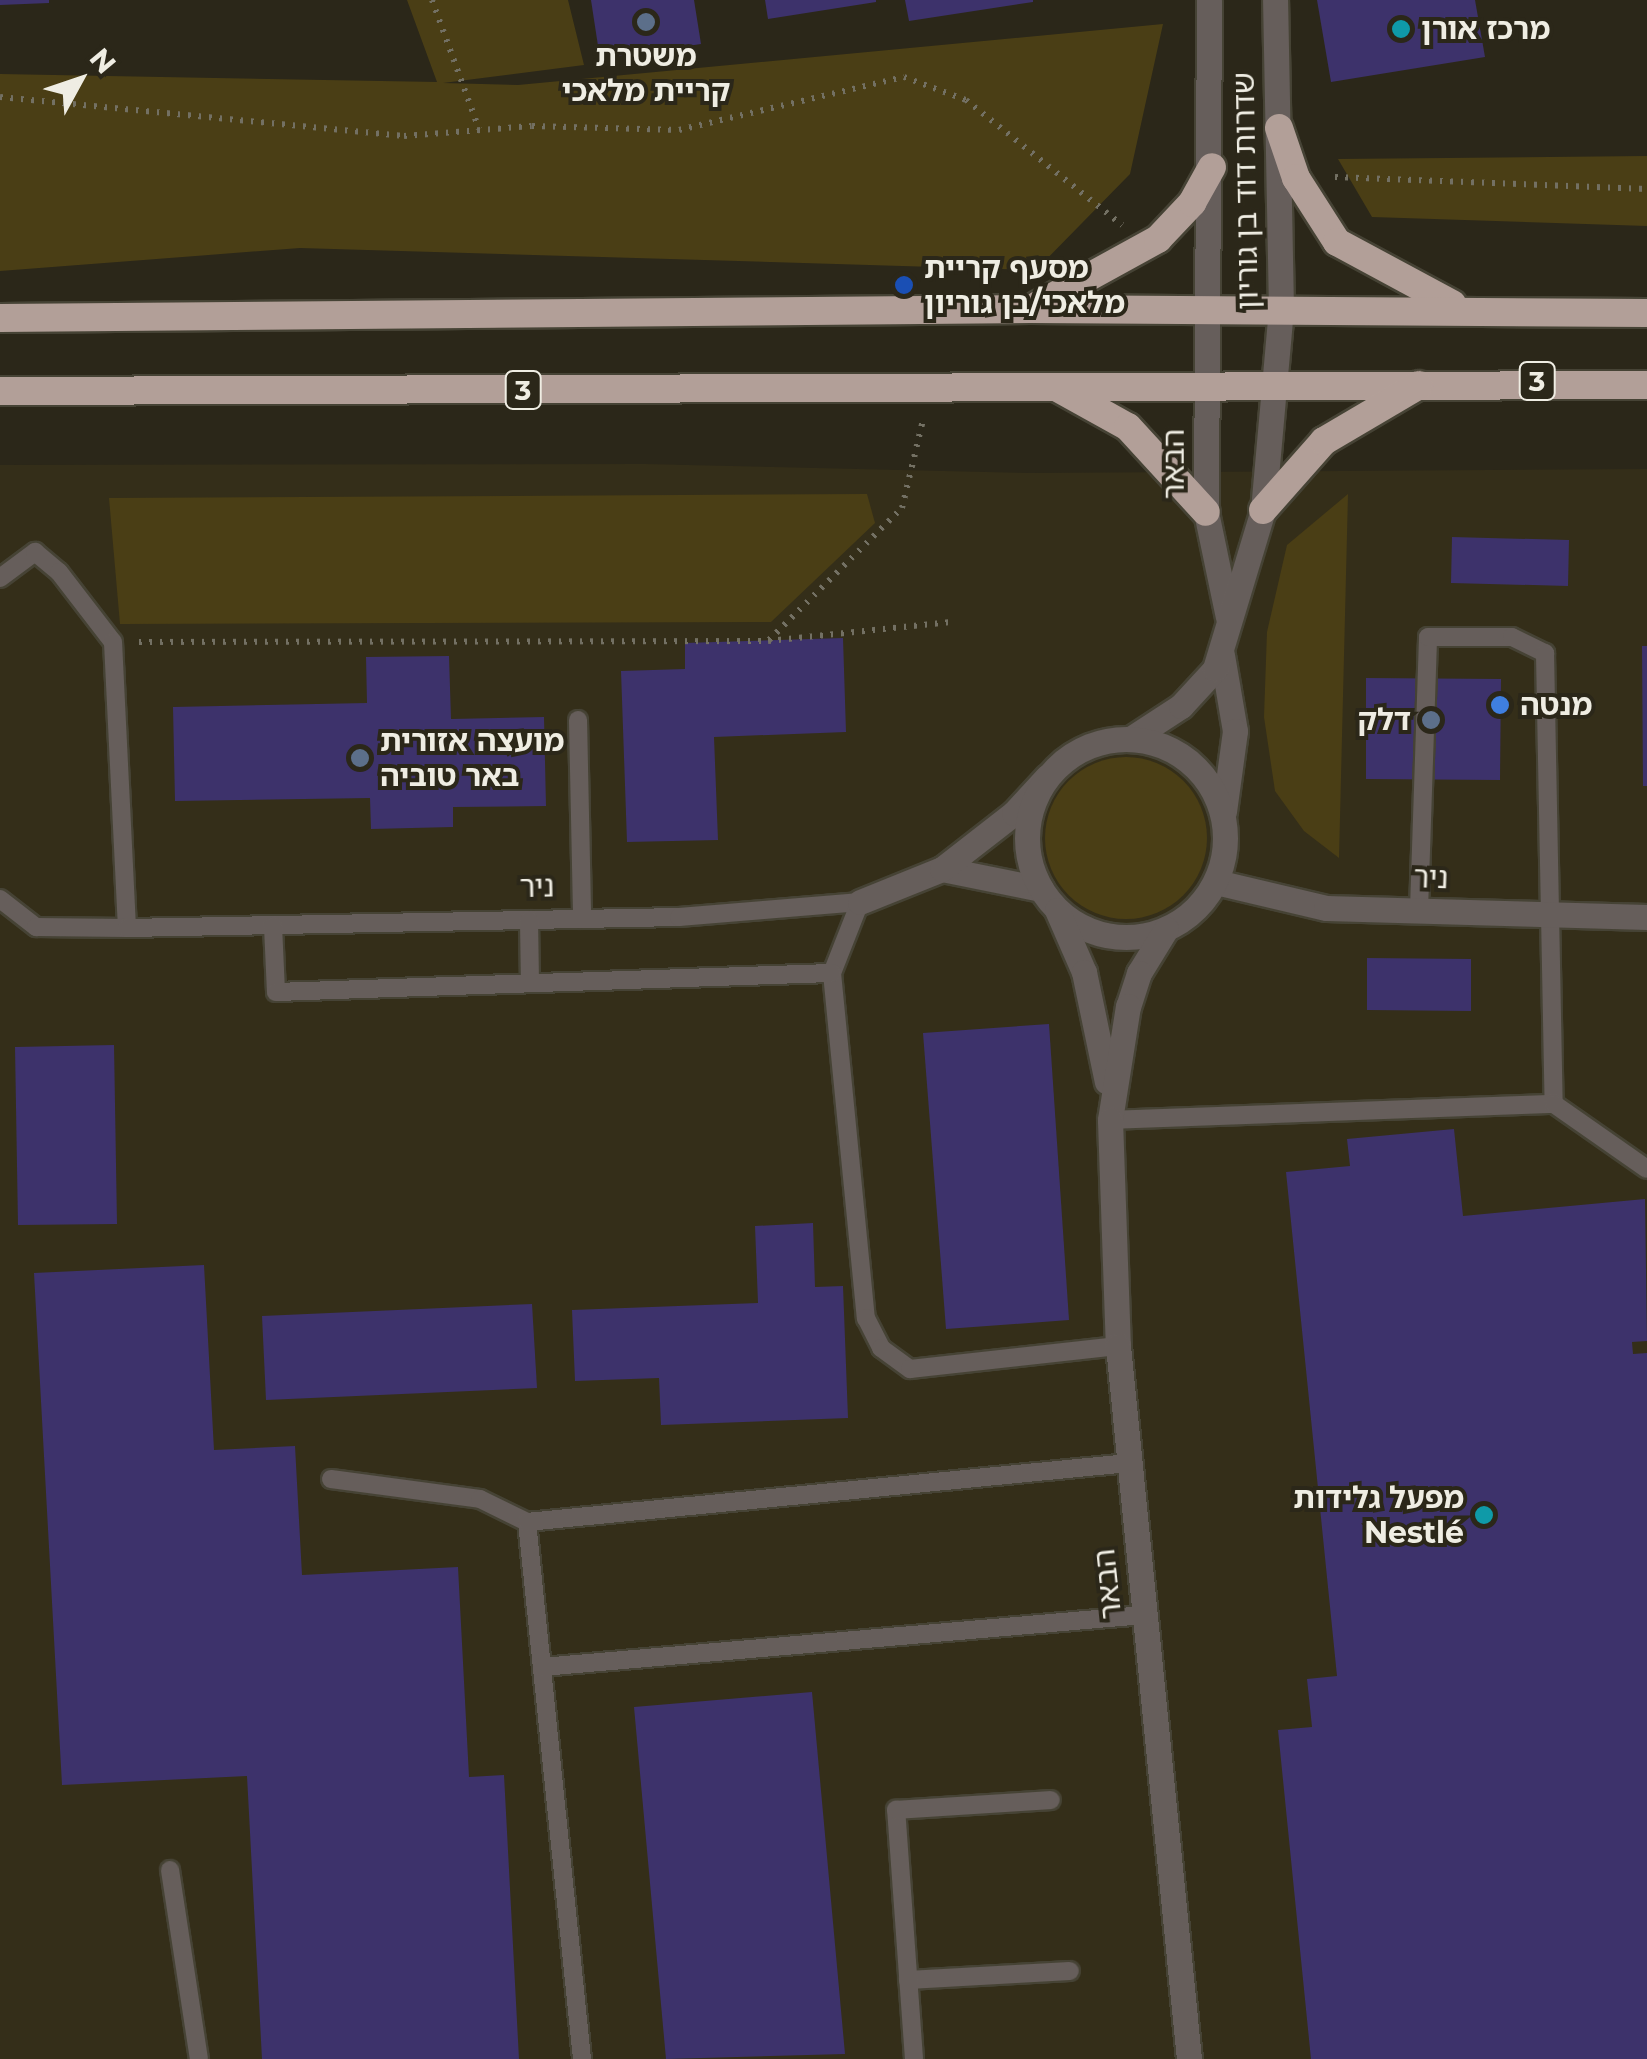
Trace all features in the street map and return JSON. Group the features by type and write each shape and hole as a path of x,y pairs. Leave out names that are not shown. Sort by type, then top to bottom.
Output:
{"highway":[{"path":"1278,128 1296,178 1327,231 1366,263 1462,309"},
{"path":"1031,308 1148,246 1192,203 1212,167"},
{"path":"0,318 1031,308 1647,313"},
{"name":"3","path":"0,391 1206,381 1647,384"},
{"path":"1263,510 1298,462 1341,427 1426,381"},
{"path":"1046,382 1128,427 1206,512"}],"street":[{"name":"שדרות דוד בן גוריון","path":"1208,309 1212,167 1209,0"},
{"name":"שדרות דוד בן גוריון","path":"1275,0 1281,309 1276,382"},
{"name":"הבאר","path":"1208,309 1206,512 1228,617"},
{"name":"הבאר","path":"1224,821 1235,731 1222,654 1228,617 1263,510 1276,382"},
{"name":"הבאר","path":"1132,738 1181,706 1222,654"},
{"path":"942,869 1048,898 1108,936 1166,929 1203,902 1216,882 1224,821 1202,773 1158,744 1132,738 1085,747 1046,777 1027,832 1048,898"},
{"name":"ניר","path":"860,902 942,869 1014,813 1046,777"},
{"name":"ניר","path":"1216,882 1326,908 1647,917"},
{"name":"הבאר","path":"1048,898 1084,972 1110,1111 1118,1346 1188,2059"},
{"name":"הבאר","path":"1110,1111 1128,1006 1139,972 1166,929"}],"lane":[{"path":"0,578 35,552 59,572 113,642 127,928"},
{"path":"1419,910 1428,638 1512,637 1545,653 1546,914 1554,1104"},
{"path":"578,720 582,919"},
{"name":"ניר","path":"0,899 36,927 127,928 582,919 860,902"},
{"path":"860,902 832,973 866,1318 881,1348 910,1369 1118,1346"},
{"path":"529,920 530,982"},
{"path":"274,926 276,992 832,973"},
{"path":"1110,1111 1554,1104 1647,1169"},
{"path":"331,1479 480,1499 527,1522 1129,1463"},
{"path":"527,1522 582,2059"},
{"path":"542,1667 1144,1615"},
{"path":"914,2059 896,1810 1050,1800"},
{"path":"170,1870 200,2059"},
{"path":"908,1980 1070,1971"}],"path":[{"path":"432,0 479,128"},
{"path":"0,97 309,130 404,136 479,128 679,130 904,77 966,100 1148,246"},
{"path":"1327,231 1342,213 1327,177 1647,189"},
{"path":"768,640 902,508 932,383"},
{"path":"113,642 768,640 951,622"}],"shaded area":[{"path":"407,0 568,0 584,65 443,83 518,85 1163,24 1130,174 1036,270 300,248 0,271 0,74 437,82"},
{"path":"1647,156 1647,226 1372,217 1338,159"},
{"path":"644,464 1031,473 1647,469 1647,2059 0,2059 0,465"},
{"path":"867,494 875,523 771,622 120,624 109,498"},
{"path":"1348,494 1339,858 1304,831 1275,791 1264,717 1267,632 1287,545"},
{"path":"1126,757 1157,763 1183,781 1201,807 1207,838 1201,869 1183,895 1157,913 1126,919 1095,913 1069,895 1051,869 1045,838 1051,807 1069,781 1095,763"}],"building":[{"path":"0,0 49,0 49,3 0,5"},
{"name":"משטרת קריית מלאכי","path":"591,0 694,0 701,44 600,59"},
{"path":"765,0 876,0 876,2 768,19"},
{"path":"905,0 1033,0 1033,2 909,21"},
{"name":"מרכז אורן","path":"1317,0 1475,0 1485,57 1331,82"},
{"path":"1452,537 1569,540 1568,586 1451,583"},
{"path":"843,638 846,732 714,737 718,840 627,842 621,671 685,669 685,643"},
{"path":"1642,646 1647,646 1647,786 1643,786"},
{"name":"מועצה אזורית באר טוביה","path":"449,656 451,719 544,717 546,806 453,807 453,827 371,829 370,798 175,801 173,707 367,703 366,657"},
{"path":"1366,678 1501,679 1500,780 1366,779"},
{"path":"1367,958 1471,959 1471,1011 1367,1010"},
{"path":"1049,1024 1069,1320 946,1329 923,1033"},
{"path":"114,1045 117,1224 18,1225 15,1047"},
{"name":"מפעל גלידות Nestlé","path":"1454,1129 1463,1216 1645,1199 1647,1341 1632,1342 1633,1354 1647,1353 1647,2059 1311,2059 1278,1730 1312,1727 1307,1679 1337,1676 1286,1172 1350,1166 1347,1139"},
{"path":"813,1223 815,1287 843,1286 848,1418 661,1425 659,1378 575,1381 572,1310 758,1303 755,1226"},
{"path":"204,1265 214,1450 295,1446 302,1575 458,1567 469,1777 504,1775 519,2059 262,2059 247,1776 62,1785 34,1273"},
{"path":"532,1304 537,1388 266,1400 262,1316"},
{"path":"812,1692 845,2054 666,2059 634,1707"}],"place":[{"name":"משטרת קריית מלאכי","path":"646,22"},
{"name":"מרכז אורן","path":"1401,29"},
{"name":"מסעף קריית מלאכי/בן גוריון","path":"904,285"},
{"name":"מנטה","path":"1500,705"},
{"name":"דלק","path":"1431,720"},
{"name":"מועצה אזורית באר טוביה","path":"360,758"},
{"name":"מפעל גלידות Nestlé","path":"1484,1515"}]}
